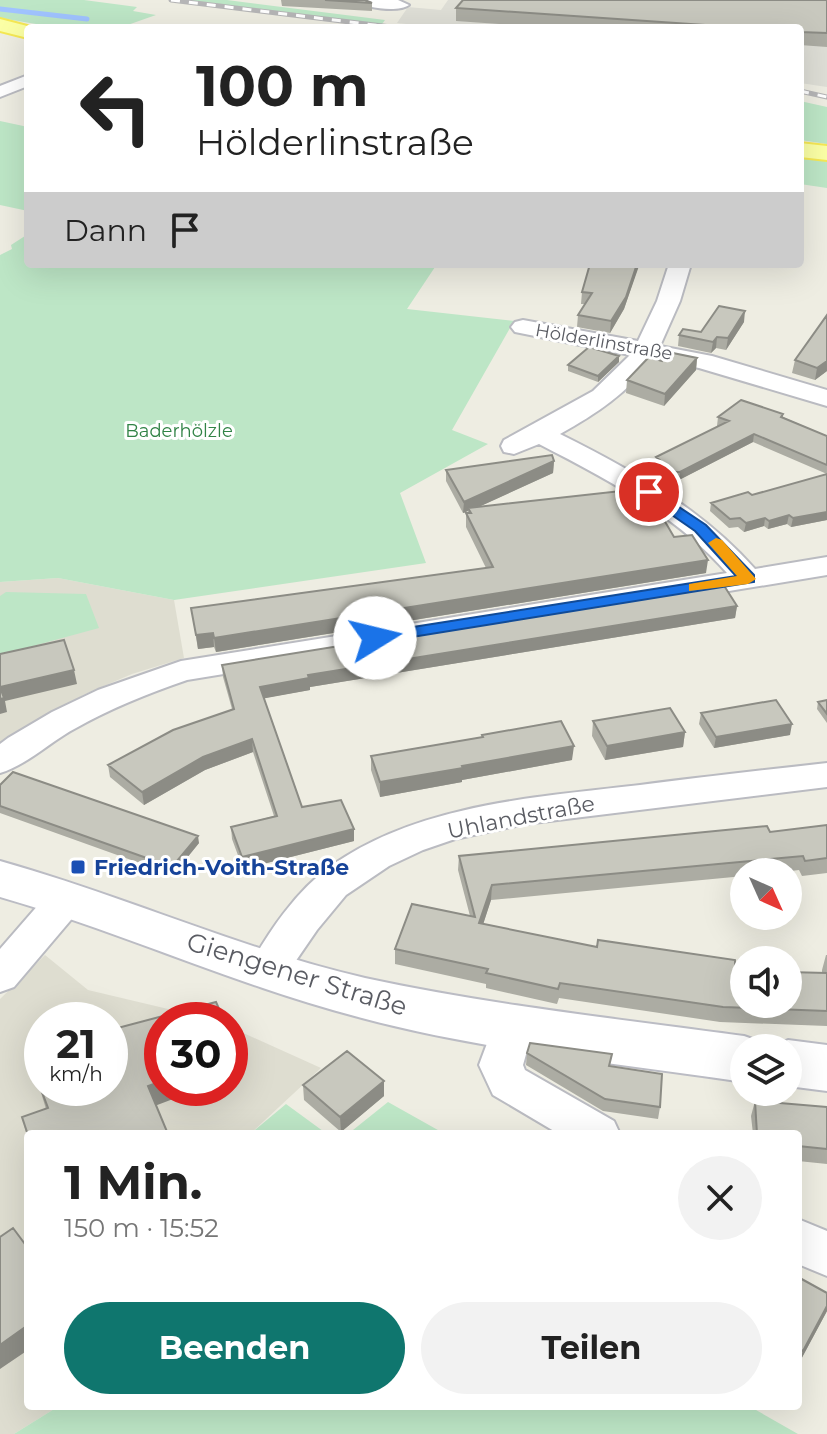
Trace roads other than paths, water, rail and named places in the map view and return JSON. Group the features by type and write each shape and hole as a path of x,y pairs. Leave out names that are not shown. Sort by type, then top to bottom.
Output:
{"main road":[{"path":"0,25 24,31"},
{"path":"804,150 827,153"},
{"name":"Giengener Straße","path":"0,879 67,898 268,970 400,1007 730,1057"},
{"path":"802,1065 827,1068"}],"street":[{"path":"361,0 403,2"},
{"path":"388,24 403,2"},
{"path":"0,92 24,82"},
{"path":"514,446 586,408 619,385 648,349 678,268"},
{"name":"Hölderlinstraße","path":"523,327 648,349 730,368 826,397"},
{"path":"540,434 677,511 721,548 748,579"},
{"path":"0,761 74,714 136,686 181,671 827,566"},
{"name":"Uhlandstraße","path":"268,970 320,900 341,879 380,854 440,832 553,807 827,775"},
{"path":"0,976 67,898"},
{"path":"513,1026 501,1065 502,1074 508,1082 591,1130"},
{"path":"802,1242 827,1254"}],"waterway":[{"path":"0,9 87,19"}],"railway":[{"path":"171,0 366,24"},
{"path":"804,92 827,97"}],"place":[{"name":"Friedrich-Voith-Straße","path":"78,867"}],"park label":[{"name":"Baderhölzle","path":"179,431"}]}
